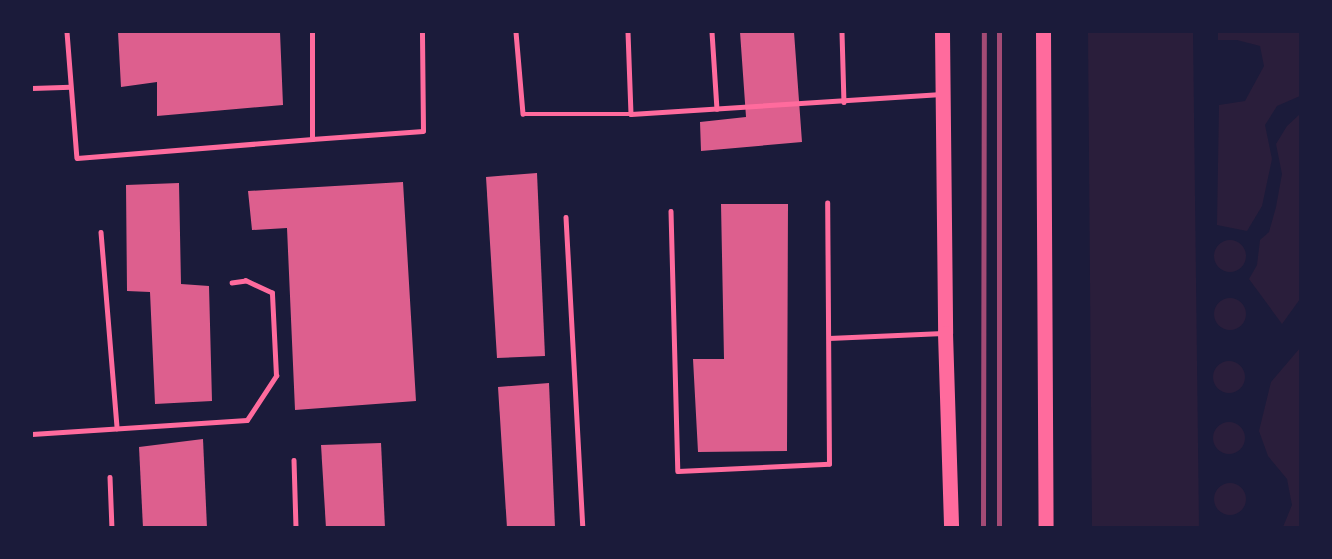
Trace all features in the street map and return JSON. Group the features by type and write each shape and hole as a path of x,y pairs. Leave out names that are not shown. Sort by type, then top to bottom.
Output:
{"main road":[{"path":"942,32 945,333 951,528"},
{"path":"1043,32 1046,528"}],"lane":[{"path":"67,32 77,158 423,131 422,32"},
{"path":"312,32 312,139"},
{"path":"516,32 523,114 631,114 942,94"},
{"path":"628,32 631,114"},
{"path":"712,32 717,109"},
{"path":"842,32 844,102"},
{"path":"32,88 70,87"},
{"path":"671,211 678,471 829,464 827,203"},
{"path":"566,217 583,528"},
{"path":"101,232 117,428"},
{"path":"32,434 247,420 276,376 272,293 246,280 232,284"},
{"path":"829,338 945,333"},
{"path":"294,460 296,528"},
{"path":"110,477 112,528"}],"shaded area":[{"path":"1088,32 1193,32 1199,527 1092,527"},
{"path":"1218,32 1300,32 1300,96 1277,106 1265,125 1272,159 1262,206 1247,231 1217,225 1219,105 1245,101 1264,66 1260,46 1237,40 1218,40"},
{"path":"1300,114 1300,299 1282,324 1249,279 1257,265 1260,240 1269,232 1276,207 1282,174 1276,144 1287,126"},
{"path":"1230,240 1241,245 1246,256 1241,267 1230,272 1219,267 1214,256 1219,245"},
{"path":"1230,298 1241,303 1246,314 1241,325 1230,330 1219,325 1214,314 1219,303"},
{"path":"1300,348 1300,527 1283,527 1292,505 1287,479 1268,456 1259,431 1271,382"},
{"path":"1229,361 1240,366 1245,377 1240,388 1229,393 1218,388 1213,377 1218,366"},
{"path":"1229,422 1240,427 1245,438 1240,449 1229,454 1218,449 1213,438 1218,427"},
{"path":"1230,483 1241,488 1246,499 1241,510 1230,515 1219,510 1214,499 1219,488"}],"building":[{"path":"118,32 280,32 283,105 157,116 157,82 121,87"},
{"path":"740,32 794,32 802,142 701,151 700,122 746,117"},
{"path":"537,173 545,356 497,358 486,177"},
{"path":"403,182 416,401 295,410 287,228 252,230 248,191"},
{"path":"179,183 181,284 209,286 212,401 155,404 150,292 127,291 126,185"},
{"path":"721,204 788,204 787,451 698,452 693,359 724,359"},
{"path":"549,383 555,528 507,528 498,387"},
{"path":"203,439 207,528 143,528 139,447"},
{"path":"381,443 385,528 326,528 321,445"}],"railway":[{"path":"983,528 984,32"},
{"path":"999,32 999,528"}]}
